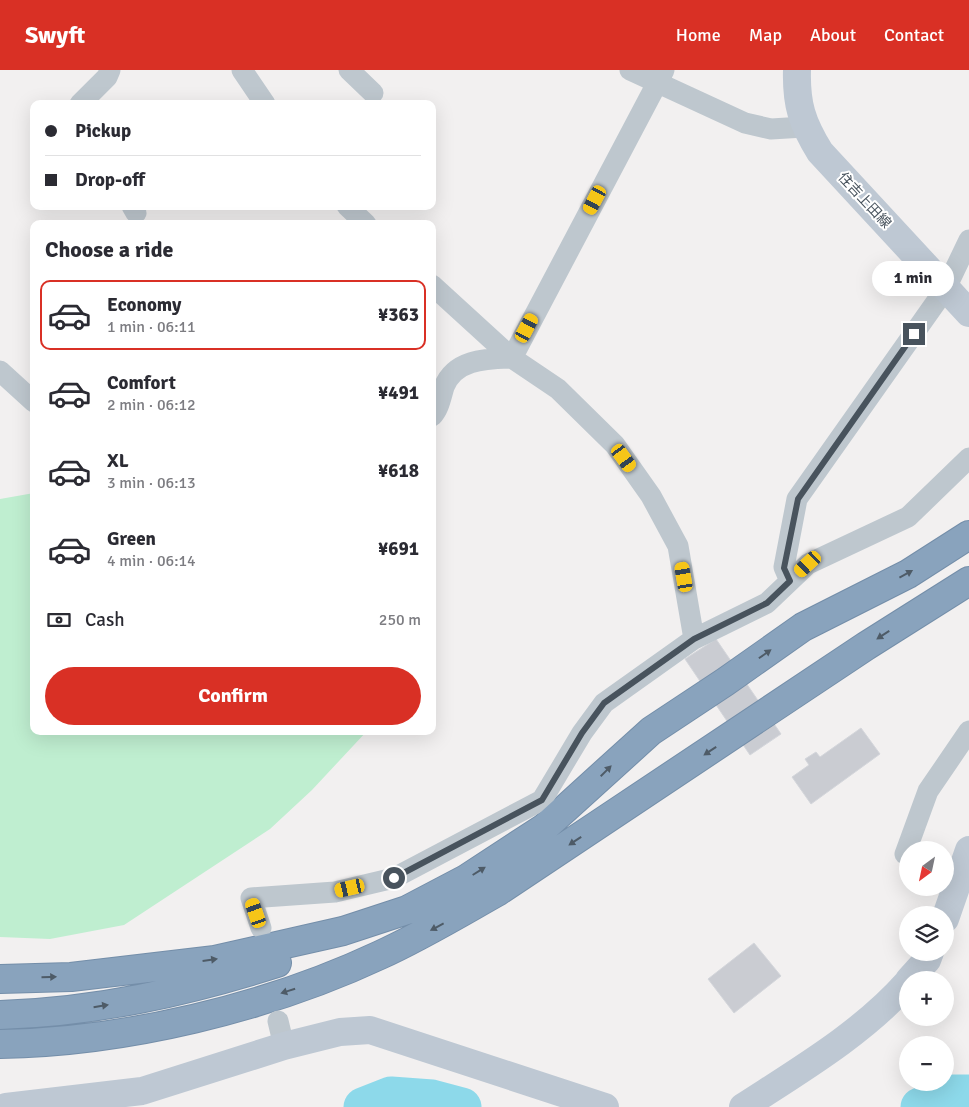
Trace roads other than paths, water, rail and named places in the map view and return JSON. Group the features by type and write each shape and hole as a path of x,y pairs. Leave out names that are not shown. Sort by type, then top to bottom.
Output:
{"highway":[{"path":"0,1015 83,1009 144,1000 210,984 340,941 407,910 466,880 544,828 651,731 803,627 908,574 969,534"},
{"path":"0,1044 71,1040 194,1019 315,982 380,956 438,926 497,892 866,646 969,581"},
{"path":"0,979 71,977 215,960 342,931 407,910"}],"street":[{"path":"84,100 107,77 110,70"},
{"path":"242,70 262,100"},
{"path":"349,70 373,93"},
{"path":"630,70 660,77 744,123 771,129 804,127"},
{"name":"住吉上田線","path":"797,70 796,91 804,127 820,152 969,313"},
{"path":"512,358 660,77"},
{"path":"351,210 362,220"},
{"path":"790,581 784,568 798,499 946,288 969,240"},
{"path":"436,289 512,358 558,388 614,445 651,496 678,546 694,639"},
{"path":"436,412 446,384 458,368 482,359 512,358"},
{"path":"0,371 30,398"},
{"path":"261,928 251,898 335,892 394,878 542,800 582,733 604,703 694,639 767,603 808,564 908,517 969,458"},
{"path":"910,841 928,791 969,731"},
{"path":"950,906 969,850"},
{"path":"917,971 925,961"},
{"path":"743,1107 845,1037 892,1000 899,992"},
{"path":"6,1107 142,1090 281,1033 370,1030 605,1107"}],"waterway":[{"path":"920,1107 951,1094 969,1094"},
{"path":"363,1107 391,1096 432,1099 462,1107"}]}
